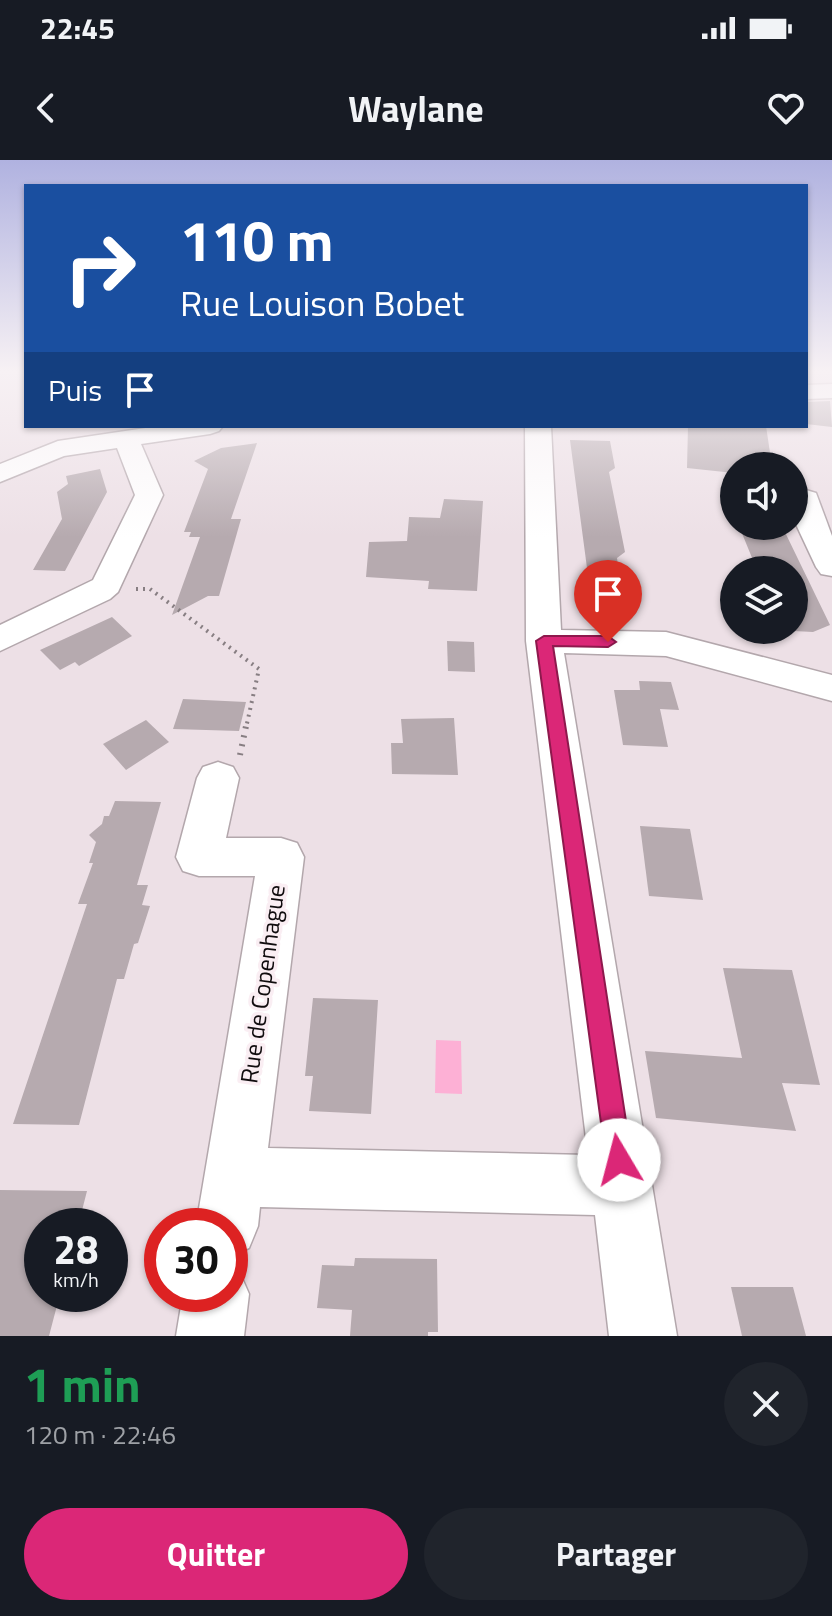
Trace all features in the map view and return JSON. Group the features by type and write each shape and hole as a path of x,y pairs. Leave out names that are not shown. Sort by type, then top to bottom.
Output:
{"street":[{"path":"10,470 58,449 197,428"},
{"path":"538,428 544,641 643,1336"},
{"path":"0,639 103,589 149,495 126,439"},
{"path":"808,513 809,520 825,539 832,567"},
{"path":"544,641 666,644 832,688"},
{"name":"Rue de Copenhague","path":"218,778 199,857 281,857 231,1201 623,1186"},
{"path":"210,1336 213,1312"}],"path":[{"path":"103,589 150,589 259,669 236,775 218,778"}],"shaded area":[{"path":"436,1040 461,1041 462,1094 435,1093"}],"building":[{"path":"688,428 766,428 770,452 720,452 720,472 687,468"},
{"path":"570,440 610,441 615,468 609,472 625,552 617,558 624,611 595,610 594,598 591,598"},
{"path":"257,443 231,519 241,519 219,596 208,596 172,615 200,537 189,537 191,532 184,532 208,469 194,461 221,448"},
{"path":"100,469 107,492 65,571 33,570 62,519 57,492 68,484 66,476"},
{"path":"444,499 483,501 477,591 428,589 429,581 366,577 369,542 407,541 409,517 440,518"},
{"path":"745,540 789,540 797,556 751,556"},
{"path":"808,580 830,625 808,632"},
{"path":"112,617 132,636 79,666 75,662 60,670 40,650"},
{"path":"447,641 474,642 475,672 448,671"},
{"path":"639,681 671,682 679,710 660,709 668,747 623,745 614,690 640,690"},
{"path":"183,699 246,702 239,731 173,729"},
{"path":"454,718 458,775 392,774 391,743 403,743 401,719"},
{"path":"146,720 169,742 126,770 103,744"},
{"path":"115,801 161,802 137,885 148,885 142,905 150,906 124,979 117,979 79,1125 13,1124 87,904 78,904 93,863 89,863 96,842 89,835 102,824 104,816 109,816"},
{"path":"640,826 690,829 703,900 649,896"},
{"path":"723,968 792,970 820,1085 782,1083 796,1131 656,1118 645,1051 742,1058"},
{"path":"313,998 378,1000 371,1114 309,1111 313,1076 305,1076"},
{"path":"0,1190 87,1191 83,1208 24,1208 24,1312 55,1312 49,1336 0,1336"},
{"path":"355,1258 437,1259 438,1332 428,1332 428,1336 350,1336 352,1310 317,1308 322,1265 354,1266"},
{"path":"731,1287 793,1287 806,1336 742,1336"}],"route":[{"path":"608,642 544,641 619,1160"}]}
